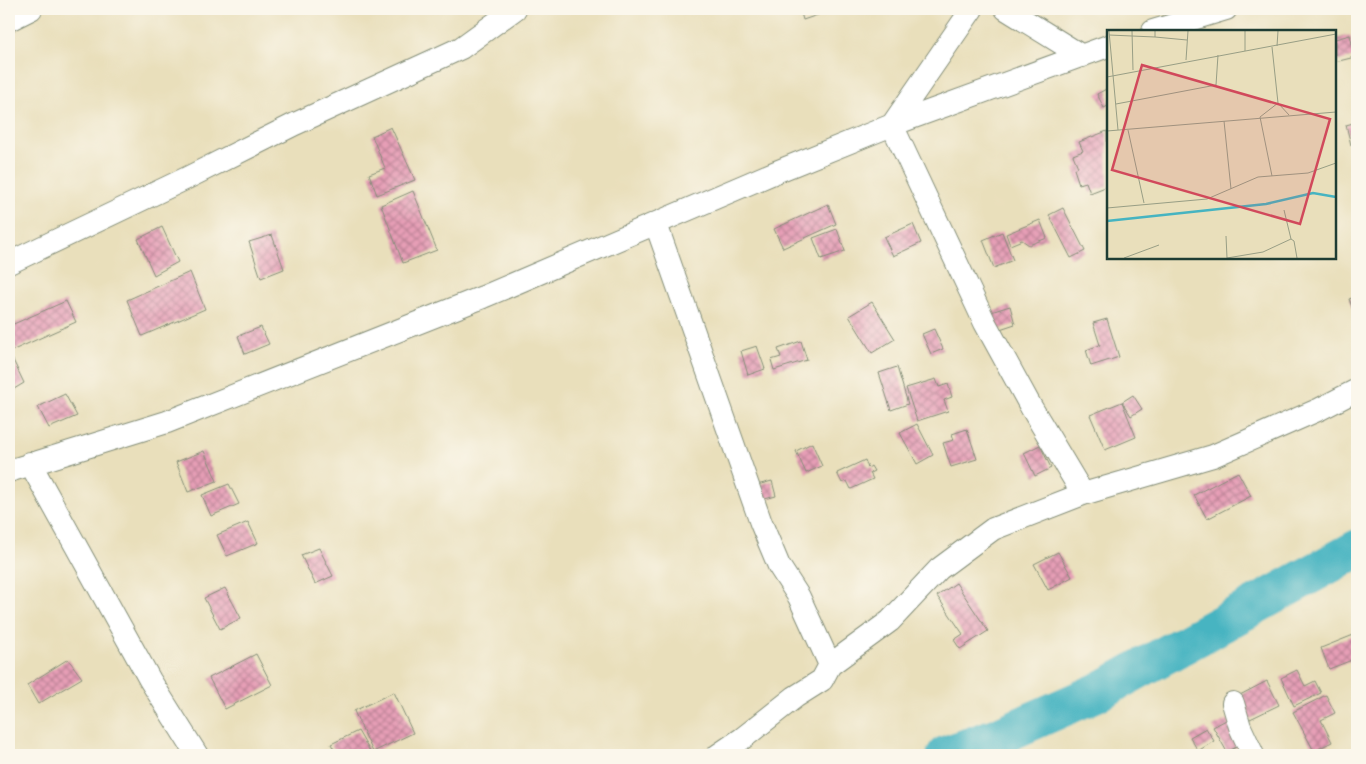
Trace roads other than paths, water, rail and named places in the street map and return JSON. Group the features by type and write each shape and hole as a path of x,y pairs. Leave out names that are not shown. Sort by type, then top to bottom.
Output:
{"street":[{"path":"9,20 31,9"},
{"path":"9,263 295,124 461,48 515,9"},
{"path":"892,125 972,9"},
{"path":"1006,9 1082,56"},
{"path":"1156,30 1226,9"},
{"path":"197,755 19,467 167,422 483,297 892,125 1107,46"},
{"path":"892,125 986,323 1031,407 1083,494"},
{"path":"656,224 762,523 779,566 799,598 830,665"},
{"path":"718,755 743,738 794,697 822,680 830,665 890,621 940,569 993,529 1083,494 1213,456 1320,409 1357,390"},
{"path":"1233,703 1240,727 1253,755"}],"waterway":[{"path":"946,755 999,736 1098,692 1357,549"}]}
